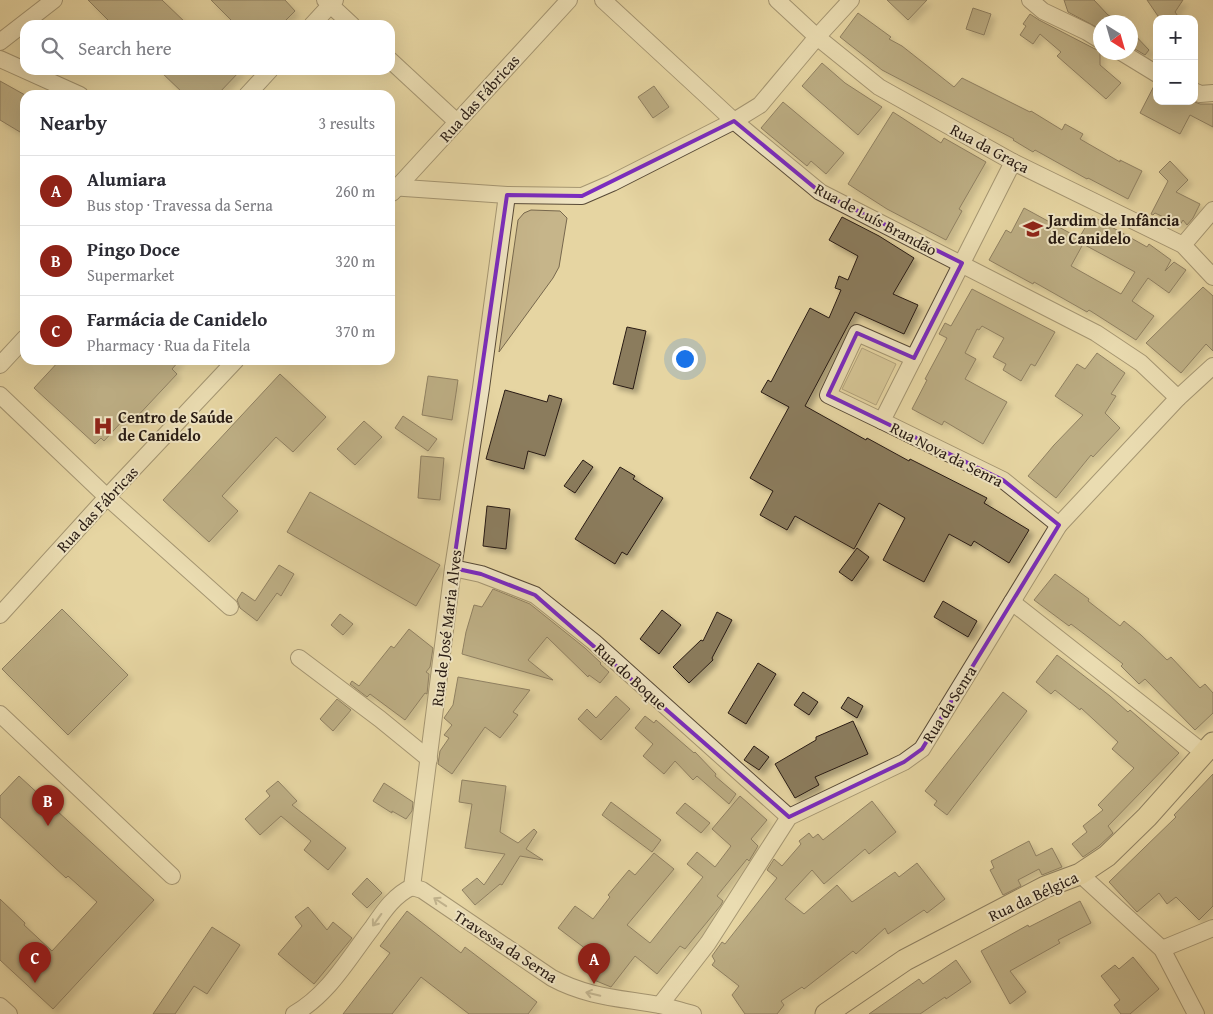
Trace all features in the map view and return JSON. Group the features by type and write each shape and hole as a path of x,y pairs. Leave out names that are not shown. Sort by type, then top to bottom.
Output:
{"main road":[{"name":"Rua da Bélgica","path":"826,1014 905,960 1046,887 1080,874 1107,856 1147,817 1209,748"}],"street":[{"path":"28,20 54,0"},
{"name":"Rua das Fábricas","path":"395,187 569,0"},
{"name":"Rua de Luís Brandão","path":"603,0 734,121 820,192 1096,333 1141,363 1178,398"},
{"name":"Rua da Graça","path":"778,0 817,37 879,87 1013,162 1183,245 1213,277"},
{"path":"395,190 582,196 612,183 734,121 760,105 851,0"},
{"path":"1030,0 1043,11 1093,36"},
{"path":"316,20 330,2 347,20"},
{"path":"0,42 20,26"},
{"path":"0,59 20,68"},
{"path":"1134,60 1153,72"},
{"path":"395,65 457,122"},
{"path":"36,75 69,90"},
{"path":"252,90 265,75"},
{"path":"1198,93 1213,93"},
{"name":"Rua Nova da Senra","path":"882,421 1013,162"},
{"name":"Rua de José Maria Alves","path":"412,887 453,568 481,388 507,195"},
{"path":"1183,245 1213,210"},
{"name":"Rua Nova da Senra","path":"914,358 857,333 828,395 1003,480 1059,525"},
{"path":"0,365 20,343"},
{"name":"Rua das Fábricas","path":"0,615 107,497 231,365"},
{"name":"Rua da Senra","path":"789,817 904,762 922,749 1059,525 1178,398 1213,366"},
{"path":"0,395 107,497 230,607"},
{"name":"Rua do Boque","path":"453,568 481,574 535,595 594,642 789,817"},
{"path":"1012,602 1209,748"},
{"path":"299,658 380,719 429,759"},
{"path":"0,714 172,876"},
{"path":"660,1005 708,943 789,817"},
{"path":"1080,874 1162,949 1196,1014"},
{"path":"294,1014 309,1006 326,990 383,912 400,892 412,887"},
{"name":"Travessa da Serna","path":"412,887 422,890 552,978 569,987 618,999 660,1005 692,1014"},
{"path":"1162,949 1213,928"},
{"path":"0,1006 9,1014"}],"highlighted area":[{"path":"734,121 820,192 962,263 914,358 857,333 828,395 1003,480 1059,525 922,749 904,762 789,817 535,595 481,574 453,568 507,195 582,196"}],"shaded area":[{"path":"531,210 560,211 567,218 559,267 499,352 518,220 524,213"},
{"path":"862,348 896,364 876,405 842,389"}],"building":[{"path":"88,0 162,0 183,20 108,20"},
{"path":"211,0 285,0 295,11 286,20 231,20"},
{"path":"887,0 927,0 908,20"},
{"path":"1064,0 1094,0 1108,15 1093,15 1093,25 1068,12"},
{"path":"1147,0 1183,0 1175,12 1177,15 1157,15"},
{"path":"973,8 991,14 984,35 966,29"},
{"path":"858,13 891,37 889,39 902,46 954,87 962,78 1031,111 1062,130 1065,124 1083,134 1080,139 1120,162 1120,160 1142,171 1128,199 1035,150 1033,152 1014,139 882,70 840,37"},
{"path":"1030,14 1093,48 1093,60 1100,60 1100,65 1121,83 1106,99 1057,56 1061,52 1040,34 1033,44 1020,35 1026,26 1023,24"},
{"path":"1138,38 1149,50 1145,55 1138,51"},
{"path":"822,63 845,83 882,107 858,135 802,86"},
{"path":"164,75 236,75 222,90 180,90"},
{"path":"0,81 20,92 20,132 0,120"},
{"path":"654,86 669,107 653,118 638,97"},
{"path":"1153,88 1153,105 1213,104 1213,127 1190,115 1180,134 1140,113"},
{"path":"783,102 844,153 826,174 811,161 807,166 761,128"},
{"path":"893,112 941,143 944,138 986,162 959,209 962,211 946,240 887,209 848,184"},
{"path":"1170,161 1188,180 1176,192 1200,204 1187,225 1183,220 1180,225 1155,213 1151,214 1168,181 1159,172"},
{"path":"1024,208 1079,238 1092,216 1147,247 1149,244 1171,260 1165,271 1174,262 1186,270 1169,293 1148,278 1132,301 1154,316 1136,340 1089,310 1087,312 1034,282 1033,284 989,260 1006,230 1011,233","holes":["1083,244 1135,272 1121,294 1071,266"]},
{"path":"842,217 879,236 914,258 893,294 918,305 904,334 855,312 805,406 866,440 867,438 909,461 910,459 987,498 984,503 1029,530 1009,563 974,541 971,546 949,534 924,582 883,560 905,518 879,503 854,549 795,516 787,530 760,515 773,491 750,478 789,407 761,392 768,380 771,382 810,308 829,318 841,290 835,288 839,276 848,280 858,256 829,240"},
{"path":"1203,287 1213,296 1213,351 1206,344 1181,373 1146,343"},
{"path":"972,289 1055,332 1035,366 1031,364 1021,381 1003,370 1006,364 993,357 1004,338 982,326 979,330 977,329 965,353 976,359 965,379 1007,402 983,444 944,421 942,425 912,409 927,380 925,379 947,338 939,334 945,323 951,326"},
{"path":"627,327 646,331 633,389 613,384"},
{"path":"1097,353 1125,373 1111,394 1116,396 1105,413 1120,428 1093,457 1091,455 1056,498 1028,476 1083,415 1055,396 1077,364 1085,369"},
{"path":"55,365 176,365 172,369 177,374 132,422 126,417 104,441 101,438 95,444 34,388"},
{"path":"280,374 326,417 293,452 276,437 222,496 238,511 209,542 163,500"},
{"path":"428,376 458,380 452,420 422,415"},
{"path":"505,390 547,402 549,395 562,399 545,456 528,451 524,469 486,459"},
{"path":"403,416 437,439 428,451 395,428"},
{"path":"364,421 382,437 355,465 337,449"},
{"path":"421,456 444,458 440,500 418,498"},
{"path":"583,460 593,467 575,493 564,486"},
{"path":"620,467 635,476 633,479 663,498 627,555 622,552 615,564 575,539"},
{"path":"310,492 440,565 416,606 287,532"},
{"path":"487,506 510,509 506,549 483,546"},
{"path":"857,548 869,557 852,581 839,572"},
{"path":"279,565 294,574 281,596 277,593 257,621 240,608 237,600 242,592 255,601"},
{"path":"1055,574 1089,599 1088,601 1120,626 1124,621 1167,660 1171,657 1200,688 1205,684 1213,693 1213,713 1195,730 1145,679 1139,684 1121,666 1123,664 1071,624 1069,626 1034,600"},
{"path":"493,589 530,604 585,648 609,672 600,683 589,675 588,677 547,637 528,660 553,680 462,654 474,605 482,607"},
{"path":"943,601 977,621 968,637 934,617"},
{"path":"62,609 128,675 68,735 2,669"},
{"path":"662,610 681,625 659,654 640,639"},
{"path":"717,612 732,620 712,658 713,660 689,683 673,667 701,640 703,641"},
{"path":"340,614 353,624 343,635 331,625"},
{"path":"409,629 433,648 430,667 426,672 429,674 427,694 425,693 405,720 370,694 367,697 350,684 352,681 359,686 391,646 394,648"},
{"path":"1057,655 1128,712 1130,710 1179,753 1108,826 1113,833 1083,857 1072,844 1087,832 1083,826 1103,810 1098,805 1134,768 1112,749 1118,742 1081,708 1080,710 1055,690 1051,694 1036,682"},
{"path":"758,663 776,674 746,724 728,713"},
{"path":"458,677 530,690 513,712 518,715 500,738 485,727 452,774 438,764 440,751 449,738 444,735 452,725 444,718 453,705"},
{"path":"803,692 818,702 809,715 794,705"},
{"path":"1003,692 1027,711 947,815 934,805 937,801 925,791"},
{"path":"616,696 630,709 601,740 578,719 587,709 596,718"},
{"path":"848,697 863,706 857,718 841,708"},
{"path":"337,699 351,710 333,731 320,719"},
{"path":"645,716 654,723 656,720 695,752 716,774 715,776 736,794 729,804 697,776 693,780 675,761 664,774 643,756 653,744 635,728"},
{"path":"853,721 868,754 815,777 819,785 795,798 775,764 816,740 816,737"},
{"path":"754,746 769,757 759,770 744,760"},
{"path":"1213,774 1213,906 1199,920 1176,897 1167,904 1159,893 1137,912 1109,882 1176,817 1174,815"},
{"path":"19,776 154,900 53,1009 0,960 0,899 52,951 97,902 68,876 66,878 0,817 0,796"},
{"path":"462,780 506,786 500,832 518,843 534,829 537,832 526,849 543,860 520,856 502,885 500,884 475,905 462,890 477,878 484,885 505,854 465,848 472,804 459,802"},
{"path":"278,781 297,801 292,805 346,848 328,870 304,850 311,841 281,816 260,835 245,819 270,796 266,791"},
{"path":"384,783 413,802 412,811 406,819 373,801"},
{"path":"740,796 767,820 751,839 758,846 749,861 747,859 717,896 723,901 721,905 685,949 680,946 657,974 635,956 611,987 594,980 602,961 558,928 575,906 593,919 610,897 608,895 629,870 635,875 654,853 674,869 627,925 650,943 703,877 687,864 697,852 715,867 731,846 712,829"},
{"path":"872,801 896,832 869,854 865,849 824,884 812,870 785,899 804,914 837,885 852,902 895,872 899,877 917,863 945,899 927,913 924,910 888,934 885,928 856,954 853,951 804,989 802,987 781,1001 784,1005 777,1014 745,1014 732,995 739,986 712,965 715,961 712,956 722,942 725,944 777,878 767,870 774,859 782,866 801,844 799,841 809,833 813,838 818,834 823,840"},
{"path":"611,802 661,840 652,852 602,815"},
{"path":"685,803 710,823 701,833 676,813"},
{"path":"1029,841 1036,856 1052,848 1062,867 1042,875 1039,869 1018,880 1021,886 1003,895 990,870 994,868 991,861"},
{"path":"367,878 382,893 367,908 352,894"},
{"path":"1080,901 1091,923 1058,940 1060,943 1010,971 1026,992 1010,1004 981,951 1028,925 1029,927"},
{"path":"308,907 327,930 333,922 352,938 314,984 278,954 302,926 295,917"},
{"path":"407,911 461,953 465,947 537,1002 528,1014 469,1014 421,977 392,1014 343,1014 390,953 380,946"},
{"path":"212,927 240,945 207,994 194,986 175,1014 153,1014"},
{"path":"1133,957 1159,989 1130,1014 1121,1014 1114,1005 1120,1000 1101,976 1115,965 1119,969"},
{"path":"956,960 971,982 946,999 945,997 920,1014 869,1014 919,979 923,984"}],"place":[{"name":"Jardim de Infância de Canidelo","path":"1033,229"},
{"name":"Centro de Saúde de Canidelo","path":"103,426"},
{"name":"Pingo Doce","path":"48,826"},
{"name":"Farmácia de Canidelo","path":"35,983"},
{"name":"Alumiara","path":"594,984"}]}
